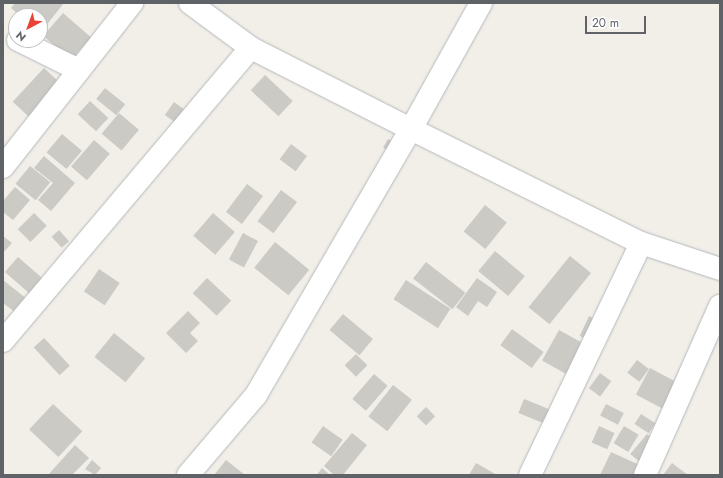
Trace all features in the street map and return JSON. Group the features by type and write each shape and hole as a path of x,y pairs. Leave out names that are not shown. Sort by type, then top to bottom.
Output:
{"street":[{"path":"3,167 132,3"},
{"path":"190,3 251,48 411,129 641,243 720,269"},
{"path":"188,475 256,395 411,129 481,3"},
{"path":"35,48 79,70"},
{"path":"3,341 251,48"},
{"path":"530,475 641,243"},
{"path":"645,475 720,306"}],"building":[{"path":"15,3 64,3 48,23 48,8 11,8"},
{"path":"63,13 91,37 71,60 48,40 48,30"},
{"path":"44,68 61,84 29,117 13,102"},
{"path":"265,75 293,101 278,116 251,90"},
{"path":"105,88 125,104 116,115 96,99"},
{"path":"90,101 108,118 96,131 78,114"},
{"path":"174,102 184,109 175,122 165,115"},
{"path":"119,113 139,130 122,150 102,134"},
{"path":"62,134 82,151 66,169 47,152"},
{"path":"388,139 402,147 397,156 383,148"},
{"path":"94,140 110,154 87,180 71,166"},
{"path":"291,144 307,156 296,171 280,159"},
{"path":"44,156 75,183 51,211 38,200 53,183 34,168"},
{"path":"30,166 50,182 36,200 16,184"},
{"path":"247,184 263,196 242,224 226,212"},
{"path":"15,187 30,200 13,220 3,212 3,201"},
{"path":"281,190 297,202 274,233 258,221"},
{"path":"485,205 507,223 485,249 464,231"},
{"path":"34,213 47,226 30,242 18,229"},
{"path":"213,213 235,232 215,255 193,236"},
{"path":"59,230 69,241 62,248 52,237"},
{"path":"243,233 258,241 244,267 229,259"},
{"path":"3,236 12,243 3,253"},
{"path":"275,242 309,270 288,295 254,268"},
{"path":"495,251 525,276 508,296 478,271"},
{"path":"570,256 591,273 549,324 528,307"},
{"path":"18,257 43,279 30,294 5,272"},
{"path":"426,262 465,293 452,309 413,279"},
{"path":"99,269 120,283 105,305 84,291"},
{"path":"207,278 231,301 217,316 193,293"},
{"path":"477,278 497,292 487,307 478,301 468,316 456,307"},
{"path":"3,280 27,299 16,313 3,303"},
{"path":"406,280 450,309 438,328 393,299"},
{"path":"188,311 200,323 190,333 198,341 186,353 166,333"},
{"path":"343,314 373,339 359,355 330,330"},
{"path":"589,316 604,323 595,343 580,336"},
{"path":"512,329 544,352 532,368 500,345"},
{"path":"559,330 584,344 567,375 542,361"},
{"path":"114,333 145,358 126,382 94,357"},
{"path":"44,338 70,366 60,375 34,348"},
{"path":"356,354 367,365 356,377 345,365"},
{"path":"637,360 649,369 639,382 627,373"},
{"path":"650,368 680,384 666,410 636,394"},
{"path":"600,373 611,381 600,397 589,388"},
{"path":"374,374 388,386 366,411 352,399"},
{"path":"393,385 412,400 387,431 368,417"},
{"path":"524,399 554,411 548,425 518,413"},
{"path":"53,404 82,431 58,457 29,430"},
{"path":"606,404 624,413 618,425 600,416"},
{"path":"426,407 435,416 426,425 417,416"},
{"path":"641,414 655,423 649,433 634,424"},
{"path":"323,426 343,440 331,456 312,442"},
{"path":"599,426 615,433 607,449 592,442"},
{"path":"624,426 639,435 628,452 614,443"},
{"path":"352,433 367,445 343,475 334,475 324,466"},
{"path":"647,434 659,444 643,464 630,454"},
{"path":"75,445 89,458 72,475 48,475"},
{"path":"611,452 644,467 640,475 600,475"},
{"path":"92,460 101,468 95,475 85,469"},
{"path":"226,460 245,475 214,475"},
{"path":"476,463 497,475 469,475"},
{"path":"672,463 688,475 663,475"},
{"path":"322,468 330,475 317,475"}]}
